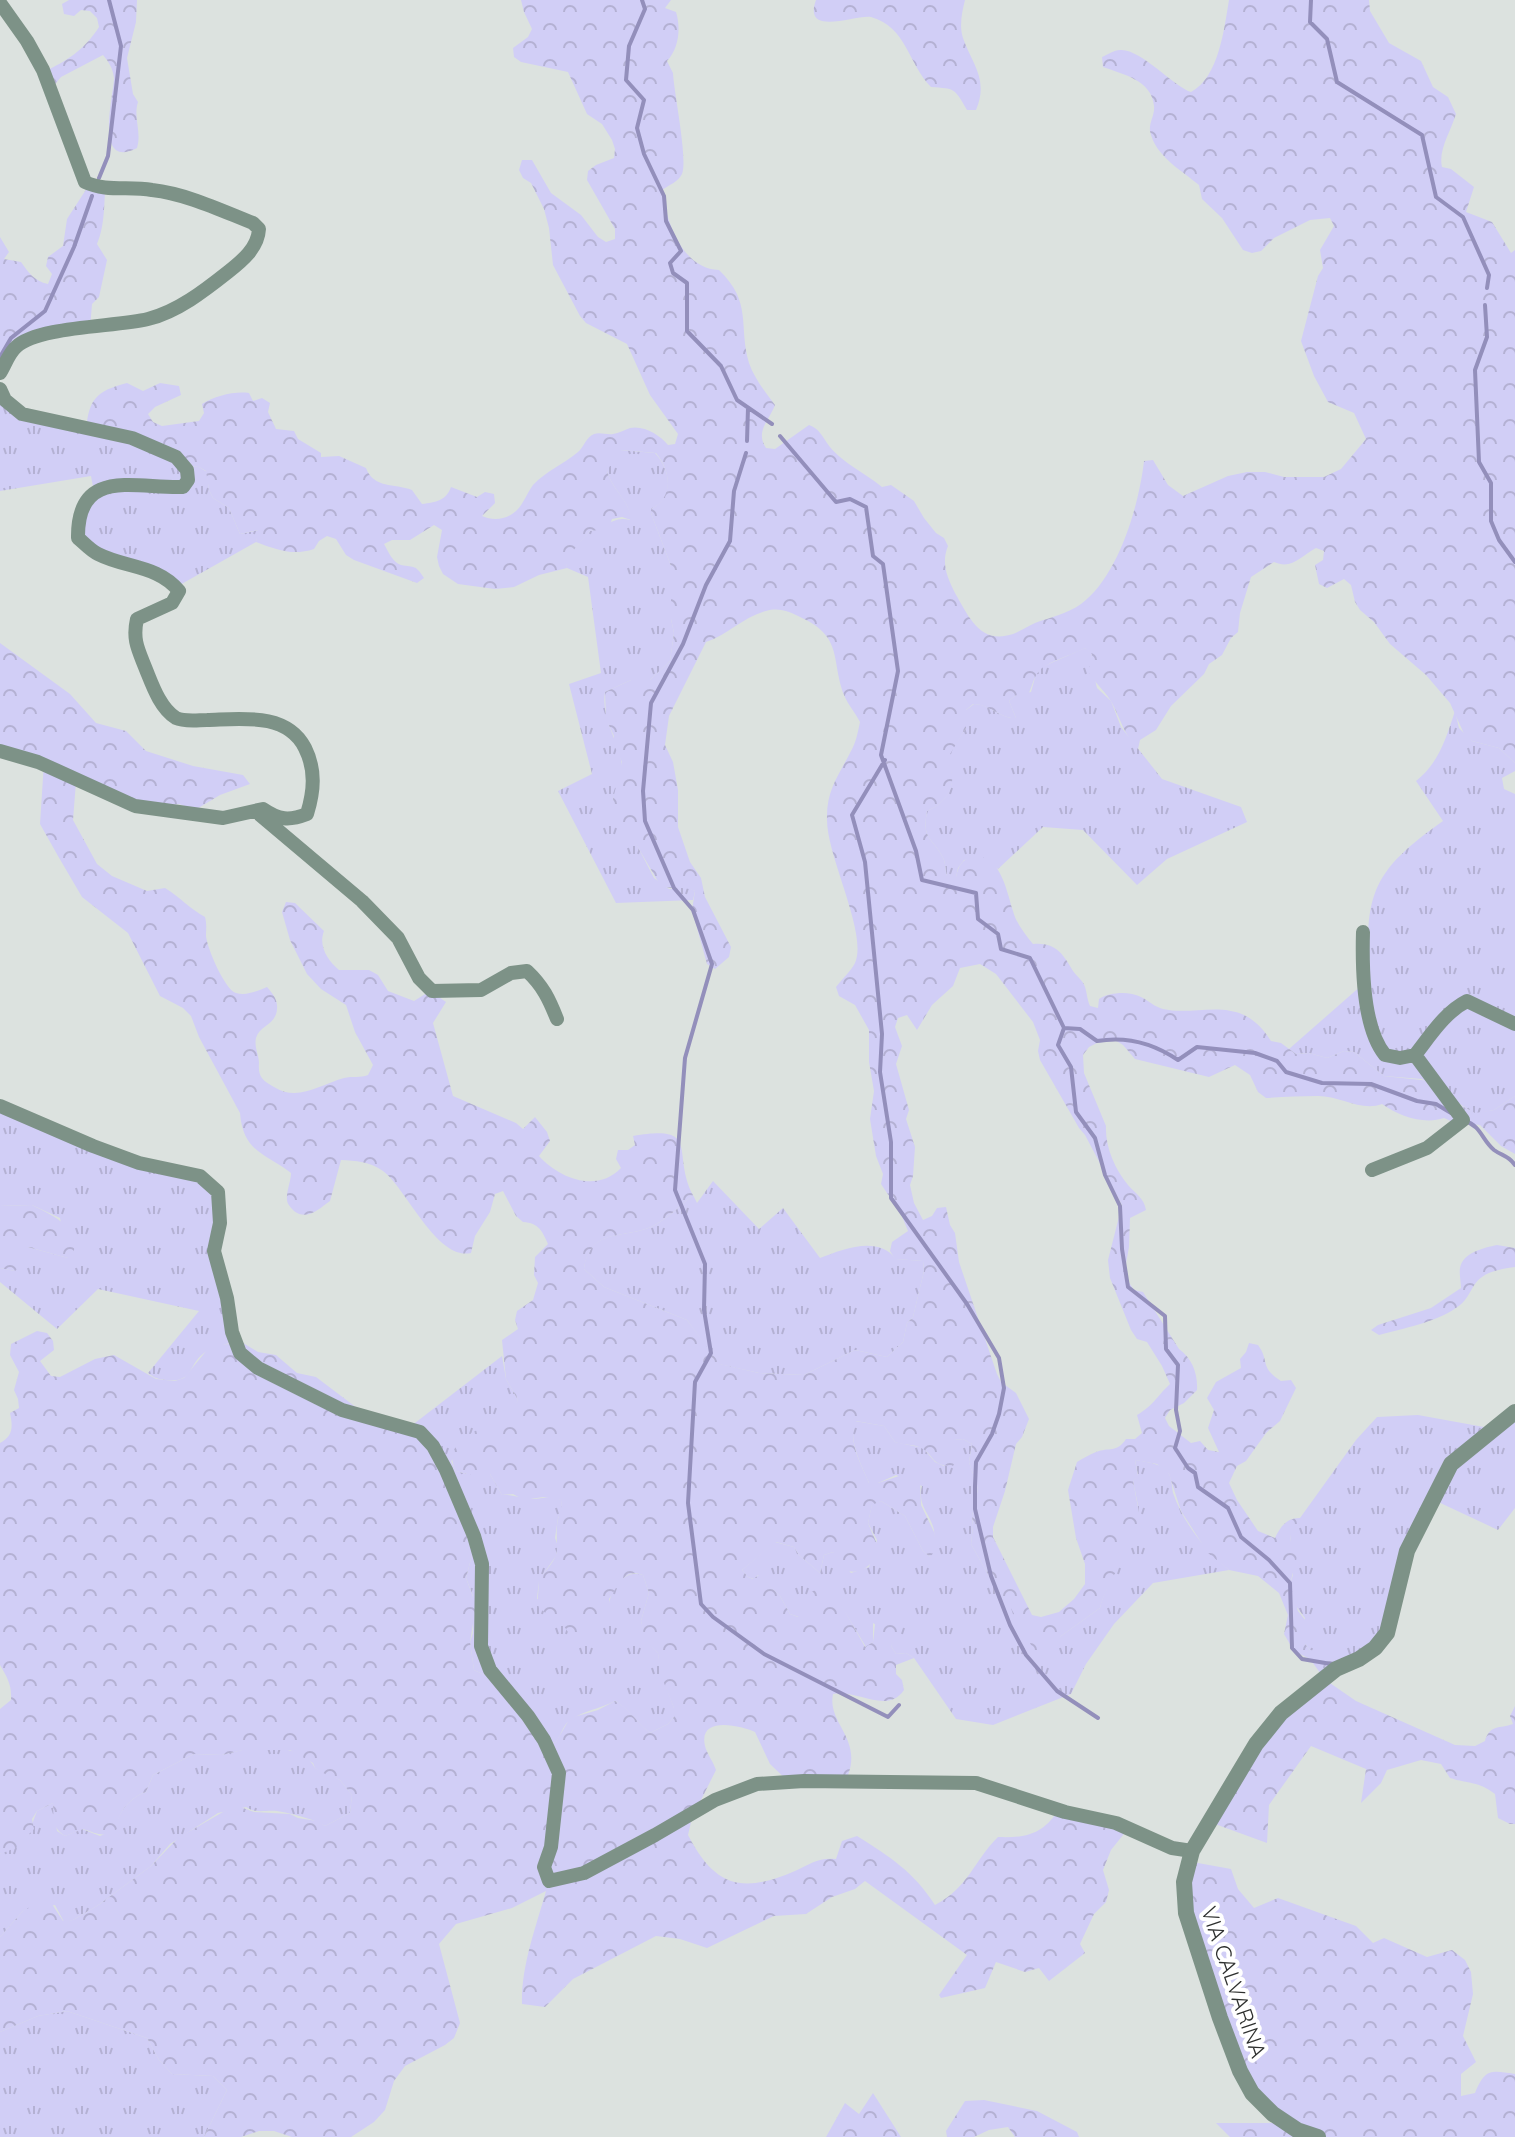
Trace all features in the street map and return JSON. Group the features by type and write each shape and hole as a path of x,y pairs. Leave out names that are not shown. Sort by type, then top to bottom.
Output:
{"street":[{"path":"0,3 43,70 85,182 97,188 152,190 193,199 253,223 259,229 258,240 242,261 197,296 151,319 50,332 16,346 0,373"},
{"path":"0,389 5,400 22,414 132,438 176,457 187,470 188,480 183,487 161,488 130,483 111,485 94,492 78,517 78,538 97,554 138,566 170,580 179,591 172,603 137,619 133,636 156,695 176,718 192,721 246,718 286,726 300,739 310,757 314,777 307,814 294,819 276,818 263,809 223,818 135,806 38,762 0,751"},
{"path":"253,810 362,901 398,938 419,978 432,991 481,990 511,973 527,971 550,999 557,1019"},
{"path":"1363,932 1362,959 1371,1030 1376,1044 1385,1055 1400,1058 1415,1055 1445,1018 1467,1001 1515,1024"},
{"path":"1372,1170 1427,1148 1463,1120 1415,1055"},
{"path":"0,1106 139,1163 200,1176 218,1192 220,1223 214,1251 227,1298 232,1332 240,1353 258,1368 342,1410 420,1432 433,1446 474,1536 482,1564 481,1646 490,1670 528,1716 544,1740 559,1773 551,1847 544,1867 549,1881 584,1873 715,1800 757,1784 804,1781 976,1783 1065,1812 1116,1823 1172,1848 1192,1851 1256,1744 1281,1713 1336,1669 1375,1648 1387,1633 1407,1551 1451,1464 1515,1412"},
{"name":"VIA CALVARINA","path":"1192,1851 1184,1882 1186,1913 1240,2071 1252,2093 1273,2114 1297,2130 1318,2137"}],"green space":[{"path":"69,0 137,0 136,22 127,58 133,94 138,102 137,148 123,152 115,149 110,140 114,78 103,55 61,77 51,89 44,72 75,54 99,27 97,18 90,11 81,10 74,16 64,14 62,4"},
{"path":"521,0 671,0 665,8 676,12 679,31 674,50 667,61 673,73 683,166 678,179 662,190 664,202 672,229 686,252 706,268 719,270 730,282 741,304 749,363 775,405 762,431 766,448 775,449 809,425 818,430 832,450 845,461 882,487 891,485 914,501 948,546 946,570 965,611 977,627 992,636 1013,634 1065,613 1094,592 1116,559 1132,519 1144,461 1153,460 1168,485 1183,496 1228,476 1247,472 1265,472 1284,477 1324,477 1341,469 1366,439 1354,413 1328,402 1301,341 1318,276 1323,268 1320,250 1334,226 1330,218 1310,220 1274,238 1261,251 1252,253 1243,250 1222,218 1202,199 1199,185 1157,148 1150,131 1154,106 1148,90 1135,79 1103,67 1102,57 1118,50 1128,51 1191,92 1200,85 1214,64 1229,0 1369,0 1370,11 1389,43 1421,61 1433,87 1448,97 1456,114 1443,147 1442,167 1451,169 1474,187 1466,212 1492,222 1511,253 1515,250 1515,763 1499,748 1465,736 1450,703 1360,610 1351,585 1344,579 1327,588 1319,584 1315,565 1323,560 1324,551 1316,548 1291,563 1274,562 1251,577 1240,613 1238,632 1222,655 1209,664 1204,674 1171,706 1156,730 1140,740 1138,749 1126,733 1110,699 1088,672 1092,654 1085,648 1042,668 1025,699 1016,695 1009,701 1016,718 973,704 966,710 966,728 947,759 952,775 950,790 942,802 927,811 926,827 928,837 943,858 947,876 956,877 960,865 970,858 980,857 995,866 1021,928 1033,944 1048,945 1062,954 1084,985 1090,1006 1098,1008 1099,999 1125,993 1141,997 1163,1009 1234,1012 1256,1023 1271,1041 1281,1043 1296,1054 1309,1053 1327,1058 1344,1051 1354,1052 1384,1076 1430,1081 1458,1104 1475,1113 1494,1110 1515,1096 1515,1154 1501,1146 1480,1125 1444,1118 1420,1120 1404,1116 1382,1104 1359,1105 1326,1097 1266,1098 1258,1092 1250,1075 1235,1065 1209,1077 1135,1059 1115,1040 1097,1043 1083,1055 1084,1073 1106,1126 1107,1142 1115,1165 1123,1179 1142,1199 1146,1210 1130,1218 1124,1275 1134,1290 1143,1292 1195,1372 1197,1390 1184,1403 1170,1410 1165,1418 1169,1426 1191,1443 1200,1441 1208,1450 1219,1452 1208,1428 1214,1410 1207,1398 1216,1382 1241,1368 1240,1359 1249,1343 1258,1345 1267,1368 1274,1376 1281,1381 1291,1380 1296,1388 1280,1421 1266,1433 1246,1461 1237,1466 1229,1483 1258,1531 1275,1538 1286,1523 1302,1518 1290,1536 1297,1557 1290,1584 1298,1611 1310,1626 1305,1644 1310,1650 1325,1652 1341,1671 1327,1681 1356,1701 1455,1745 1475,1746 1485,1741 1492,1729 1513,1724 1510,1716 1515,1706 1515,1824 1498,1818 1495,1794 1478,1785 1450,1778 1441,1764 1421,1760 1387,1770 1381,1783 1361,1803 1366,1769 1311,1746 1269,1805 1267,1843 1215,1824 1276,1721 1326,1681 1310,1659 1294,1651 1284,1634 1288,1615 1279,1593 1258,1576 1229,1570 1208,1553 1181,1511 1169,1474 1157,1464 1135,1460 1138,1476 1133,1481 1140,1518 1137,1530 1118,1543 1116,1570 1100,1608 1061,1636 1054,1653 1045,1656 1036,1654 971,1544 972,1516 978,1489 969,1462 972,1444 963,1439 954,1440 953,1449 958,1457 953,1466 946,1466 936,1462 921,1448 895,1442 884,1426 856,1421 854,1444 869,1483 914,1471 920,1477 921,1505 934,1532 936,1550 930,1557 923,1551 905,1516 881,1501 872,1505 868,1523 879,1549 873,1560 860,1571 842,1569 833,1552 824,1555 820,1573 794,1547 776,1542 742,1570 753,1579 759,1575 780,1596 790,1614 798,1617 811,1592 820,1588 837,1597 865,1647 873,1642 879,1616 887,1610 896,1612 902,1630 891,1646 896,1654 906,1653 914,1658 896,1665 896,1674 902,1680 904,1690 897,1697 880,1701 833,1694 835,1714 851,1751 848,1775 792,1785 770,1764 755,1732 722,1725 708,1730 705,1746 716,1770 692,1818 688,1835 709,1866 732,1881 745,1883 776,1878 820,1860 836,1859 842,1841 857,1836 909,1874 935,1905 956,1890 998,1837 1032,1834 1045,1826 1057,1812 1127,1830 1111,1850 1103,1870 1109,1890 1106,1902 1094,1914 1080,1944 1085,1953 1049,1981 1039,1968 1025,1972 996,1962 985,1988 941,1998 939,1995 967,1955 865,1881 806,1914 774,1916 707,1948 680,1939 656,1936 573,1979 545,2007 522,2004 527,1961 546,1891 512,1908 456,1924 439,1944 460,2023 454,2038 405,2066 394,2081 385,2110 374,2122 351,2137 292,2137 274,2131 259,2131 241,2137 204,2137 227,2090 213,2076 172,2074 159,2060 147,2038 67,2011 38,2016 0,2032 0,1937 23,1911 48,1898 63,1921 73,1920 151,1866 178,1838 235,1805 254,1812 290,1814 325,1826 350,1813 352,1795 340,1780 323,1773 313,1763 290,1750 194,1754 153,1775 146,1792 126,1806 119,1817 117,1829 112,1832 100,1834 83,1829 65,1836 55,1825 53,1803 37,1811 32,1819 34,1829 28,1835 26,1844 0,1854 0,1709 11,1700 11,1695 0,1665 0,1443 11,1431 10,1413 19,1408 14,1390 19,1372 10,1355 11,1344 37,1331 47,1333 53,1341 54,1350 40,1361 51,1376 60,1377 95,1359 114,1355 156,1379 175,1381 184,1378 207,1350 216,1345 243,1343 258,1352 276,1355 297,1373 316,1377 357,1408 431,1445 473,1551 466,1578 476,1605 470,1642 474,1670 508,1686 547,1744 556,1742 570,1718 598,1710 615,1701 650,1733 668,1724 674,1717 674,1708 660,1673 658,1653 645,1640 641,1621 649,1593 643,1575 631,1574 619,1583 609,1599 613,1617 605,1625 589,1635 572,1638 556,1614 547,1614 539,1608 538,1601 538,1580 556,1555 561,1500 543,1497 524,1500 513,1494 502,1495 490,1474 456,1471 452,1458 455,1448 463,1439 499,1418 518,1400 506,1379 502,1340 518,1329 515,1320 517,1311 533,1300 538,1283 534,1275 535,1257 548,1244 542,1232 516,1216 503,1191 495,1194 490,1212 475,1236 471,1253 458,1252 434,1235 383,1171 368,1163 352,1161 341,1160 330,1201 304,1215 292,1209 287,1197 291,1173 251,1144 242,1126 240,1113 191,1016 160,996 128,933 82,897 40,824 44,762 0,754 0,643 70,694 96,723 126,731 146,751 193,766 243,775 250,784 220,795 195,810 179,804 151,809 76,782 73,820 97,864 112,876 147,891 165,888 205,917 210,950 222,977 232,990 244,994 267,987 275,997 276,1014 258,1034 256,1041 259,1072 266,1082 283,1091 300,1093 344,1078 368,1075 373,1065 355,1032 346,1005 321,989 307,974 290,940 282,912 286,902 295,903 324,931 322,942 325,953 339,970 369,970 378,975 388,991 414,1001 430,991 446,1002 433,1023 453,1096 516,1123 523,1129 535,1117 550,1141 539,1156 557,1171 579,1180 601,1180 621,1168 616,1159 618,1150 628,1150 635,1145 633,1136 654,1133 677,1138 693,1195 653,1226 601,1240 588,1255 584,1269 604,1287 687,1320 720,1364 759,1373 804,1375 855,1350 887,1357 903,1342 907,1323 913,1317 924,1271 923,1261 895,1259 890,1251 892,1242 908,1231 881,1184 883,1174 876,1156 870,1119 874,1091 869,1062 869,1030 855,1005 839,996 836,987 855,963 858,950 852,915 829,836 827,809 831,791 854,744 860,722 844,695 834,650 824,633 815,625 785,611 771,610 750,617 706,642 669,716 665,745 673,762 678,790 678,827 690,862 701,878 705,897 731,947 729,957 715,969 707,964 692,910 695,891 660,885 615,808 613,799 622,762 606,719 605,692 631,680 650,680 670,661 674,633 671,566 651,513 651,509 664,498 668,484 665,468 656,453 621,450 611,457 607,471 628,507 631,520 622,517 612,519 606,537 599,530 590,531 566,559 567,568 539,575 514,587 495,589 458,584 443,574 437,557 442,530 434,525 410,540 392,540 384,544 396,562 419,570 424,578 417,583 354,560 346,555 336,539 327,536 314,549 299,552 278,550 256,542 258,530 240,534 229,508 213,498 206,471 185,466 146,442 86,430 89,411 96,398 108,389 127,383 143,391 160,383 179,386 181,395 155,407 148,414 153,422 162,426 199,421 204,413 202,404 225,395 249,393 253,401 262,398 270,403 268,412 276,429 294,431 298,439 321,453 321,457 339,456 366,468 379,482 412,490 422,504 443,498 451,487 477,497 485,492 494,494 495,503 482,516 491,519 504,518 516,511 533,485 578,452 594,434 613,434 641,428 656,434 668,445 675,444 678,434 650,395 627,344 586,323 580,316 553,265 544,209 531,183 523,178 519,170 522,160 532,160 551,193 581,215 598,237 606,242 615,239 615,229 587,180 588,171 614,158 612,140 602,124 587,114 568,72 521,62 514,57 513,48 528,37 532,29","holes":["980,964 996,974 1033,1022 1040,1040 1040,1060 1122,1205 1108,1260 1110,1278 1131,1330 1137,1339 1147,1342 1170,1384 1137,1415 1142,1433 1135,1439 1126,1439 1116,1448 1096,1452 1077,1462 1068,1490 1076,1538 1085,1564 1085,1584 1059,1612 1041,1617 1032,1615 993,1537 993,1527 1016,1444 1029,1419 1016,1393 1001,1382 997,1374 959,1262 955,1233 946,1207 937,1208 932,1216 923,1220 914,1203 910,1185 915,1147 906,1119 909,1110 896,1064 902,1046 895,1027 898,1018 907,1015 917,1030 932,1005 953,986 960,968"]},
{"path":"816,0 965,0 962,33 978,72 981,89 976,110 967,110 953,91 931,87 900,37 883,22 871,17 824,21 817,18 814,12"},
{"path":"89,185 105,191 97,244 107,260 99,297 92,304 90,328 21,344 3,366 0,380 0,237 9,252 4,259 21,262 35,279 48,284 52,274 46,266 48,257 63,246 67,219"},
{"path":"0,396 4,405 146,442 185,466 199,467 207,472 213,498 229,508 240,534 259,530 256,542 178,586 102,553 76,527 95,497 91,476 0,491"},
{"path":"620,450 655,453 667,475 667,491 651,513 671,566 674,633 670,661 650,680 631,680 605,692 607,718 622,765 613,799 654,878 669,889 687,887 695,891 693,900 616,903 558,791 592,774 569,684 601,673 588,577 567,568 565,559 590,531 618,519 630,520 628,508 607,471 610,457"},
{"path":"1085,648 1092,653 1091,663 1097,688 1111,701 1121,727 1162,779 1241,807 1247,822 1167,859 1137,885 1083,830 1043,827 998,869 983,858 964,860 956,877 947,877 943,858 928,837 927,811 942,802 950,790 952,775 946,759 966,728 966,710 974,704 1016,718 1009,701 1016,695 1031,692 1036,674 1042,667"},
{"path":"1455,711 1459,728 1472,741 1499,748 1515,763 1515,771 1502,778 1504,789 1515,794 1515,1096 1494,1110 1475,1114 1422,1079 1384,1076 1354,1052 1344,1051 1327,1058 1309,1053 1296,1054 1289,1049 1370,978 1369,924 1378,886 1402,854 1443,821 1416,781 1436,758"},
{"path":"0,1102 99,1147 210,1179 233,1342 204,1353 181,1379 158,1379 148,1373 199,1311 98,1289 57,1329 0,1282 0,1268 15,1271 18,1247 68,1258 60,1218 32,1205 0,1206"},
{"path":"713,1181 759,1229 783,1208 820,1258 849,1248 870,1246 880,1247 896,1259 923,1261 924,1271 913,1317 907,1323 903,1342 887,1357 855,1350 804,1375 759,1373 719,1364 687,1320 604,1287 584,1269 587,1255 601,1240 653,1226 693,1195 697,1203"},
{"path":"32,1205 67,1227 74,1242 74,1251 68,1258 19,1247 18,1256 22,1265 15,1271 0,1268 0,1206"},
{"path":"1497,1245 1515,1248 1515,1267 1483,1276 1456,1308 1429,1321 1379,1335 1371,1330 1431,1308 1461,1288 1460,1268 1465,1258"},
{"path":"502,1356 506,1379 518,1400 513,1410 493,1422 451,1461 456,1471 490,1474 502,1495 561,1500 562,1510 555,1538 558,1546 556,1556 539,1580 537,1599 609,1608 619,1582 630,1575 643,1575 649,1593 641,1621 646,1640 658,1653 661,1673 674,1708 674,1717 668,1724 650,1733 615,1701 571,1720 556,1742 547,1744 508,1686 474,1670 470,1642 473,1633 473,1596 466,1578 473,1551 411,1426"},
{"path":"1515,1412 1515,1508 1498,1530 1434,1500 1405,1554 1388,1634 1341,1671 1310,1650 1305,1644 1305,1618 1293,1602 1290,1532 1356,1440 1377,1417 1418,1415 1495,1429"},
{"path":"855,1421 884,1426 895,1442 923,1448 935,1462 944,1466 953,1449 953,1440 963,1439 972,1444 969,1462 978,1489 972,1516 971,1544 995,1587 1056,1644 1061,1636 1100,1608 1116,1568 1117,1543 1133,1529 1138,1516 1133,1481 1138,1475 1135,1460 1166,1470 1189,1526 1229,1570 1153,1583 1114,1624 1086,1664 1071,1694 993,1725 956,1719 914,1658 906,1653 896,1654 891,1646 895,1637 873,1623 873,1642 866,1647 836,1597 799,1617 790,1614 780,1596 758,1575 754,1579 742,1570 775,1542 794,1547 820,1573 824,1555 833,1552 851,1573 869,1567 877,1540 868,1523 872,1504 881,1501 905,1516 923,1551 930,1557 934,1530 923,1504 922,1486 896,1475 878,1483 869,1483 854,1444"},
{"path":"281,1749 301,1754 315,1768 340,1780 352,1795 350,1813 325,1826 295,1815 246,1807 218,1813 170,1844 151,1866 73,1920 64,1922 55,1905 23,1911 0,1937 0,1854 28,1835 37,1811 53,1803 57,1831 65,1836 82,1829 100,1836 116,1829 122,1811 130,1801 146,1792 153,1775 194,1754 222,1755 242,1750"},
{"path":"1187,1861 1231,1869 1238,1889 1254,1908 1278,1898 1356,1926 1373,1943 1384,1938 1427,1957 1452,1950 1465,1960 1471,1972 1473,1994 1463,2036 1476,2062 1461,2074 1461,2096 1475,2093 1489,2073 1515,2074 1515,2137 1230,2137 1216,2123 1278,2123 1243,2080 1193,1944"},
{"path":"67,2011 147,2038 159,2060 172,2074 213,2076 227,2090 204,2137 0,2137 0,2032 38,2016"},
{"path":"873,2093 901,2137 826,2137 845,2103 859,2114"},
{"path":"984,2100 1037,2111 1077,2132 1079,2137 1015,2137 1008,2127 989,2130 974,2137 947,2137 946,2131 965,2101"}],"waterway":[{"path":"99,178 108,156 121,46 109,0"},
{"path":"642,0 645,9 629,46 626,80 644,100 637,128 644,154 664,196 666,221 681,251 670,263 673,273 687,283 687,331 721,366 737,400 772,424"},
{"path":"1311,0 1310,22 1327,39 1337,82 1422,135 1436,197 1463,217 1489,275 1487,288"},
{"path":"0,357 11,338 45,311 74,247 92,196"},
{"path":"1485,305 1487,337 1475,370 1479,462 1491,483 1491,521 1499,540 1515,562"},
{"path":"747,441 748,408"},
{"path":"780,436 836,502 850,499 866,507 873,556 883,564 898,671 881,755 916,851 922,880 976,893 978,919 998,934 1001,949 1030,958 1064,1028 1058,1045 1071,1067 1076,1112 1095,1138 1105,1175 1120,1206 1128,1287 1165,1316 1166,1349 1178,1365 1176,1410 1180,1431 1175,1448 1195,1473 1198,1487 1228,1508 1241,1537 1290,1583 1292,1648 1302,1659 1331,1664"},
{"path":"746,453 734,491 730,541 706,585 683,644 651,703 643,791 645,821 674,888 693,910 712,964 685,1058 675,1190 705,1264 704,1310 711,1353 695,1382 688,1503 701,1604 713,1617 764,1654 888,1717 899,1705"},
{"path":"885,760 852,815 865,862 882,1034 880,1072 891,1142 891,1198 967,1304 999,1358 1004,1388 992,1434 976,1462 975,1509 991,1576 1010,1625 1026,1655 1057,1691 1098,1718"},
{"path":"1064,1028 1080,1029 1097,1041 1118,1039 1139,1042 1178,1060 1197,1047 1255,1053 1277,1061 1286,1072 1322,1083 1371,1084 1417,1101 1436,1104 1451,1113"},
{"path":"1465,1121 1475,1126 1494,1150 1515,1165"}]}
